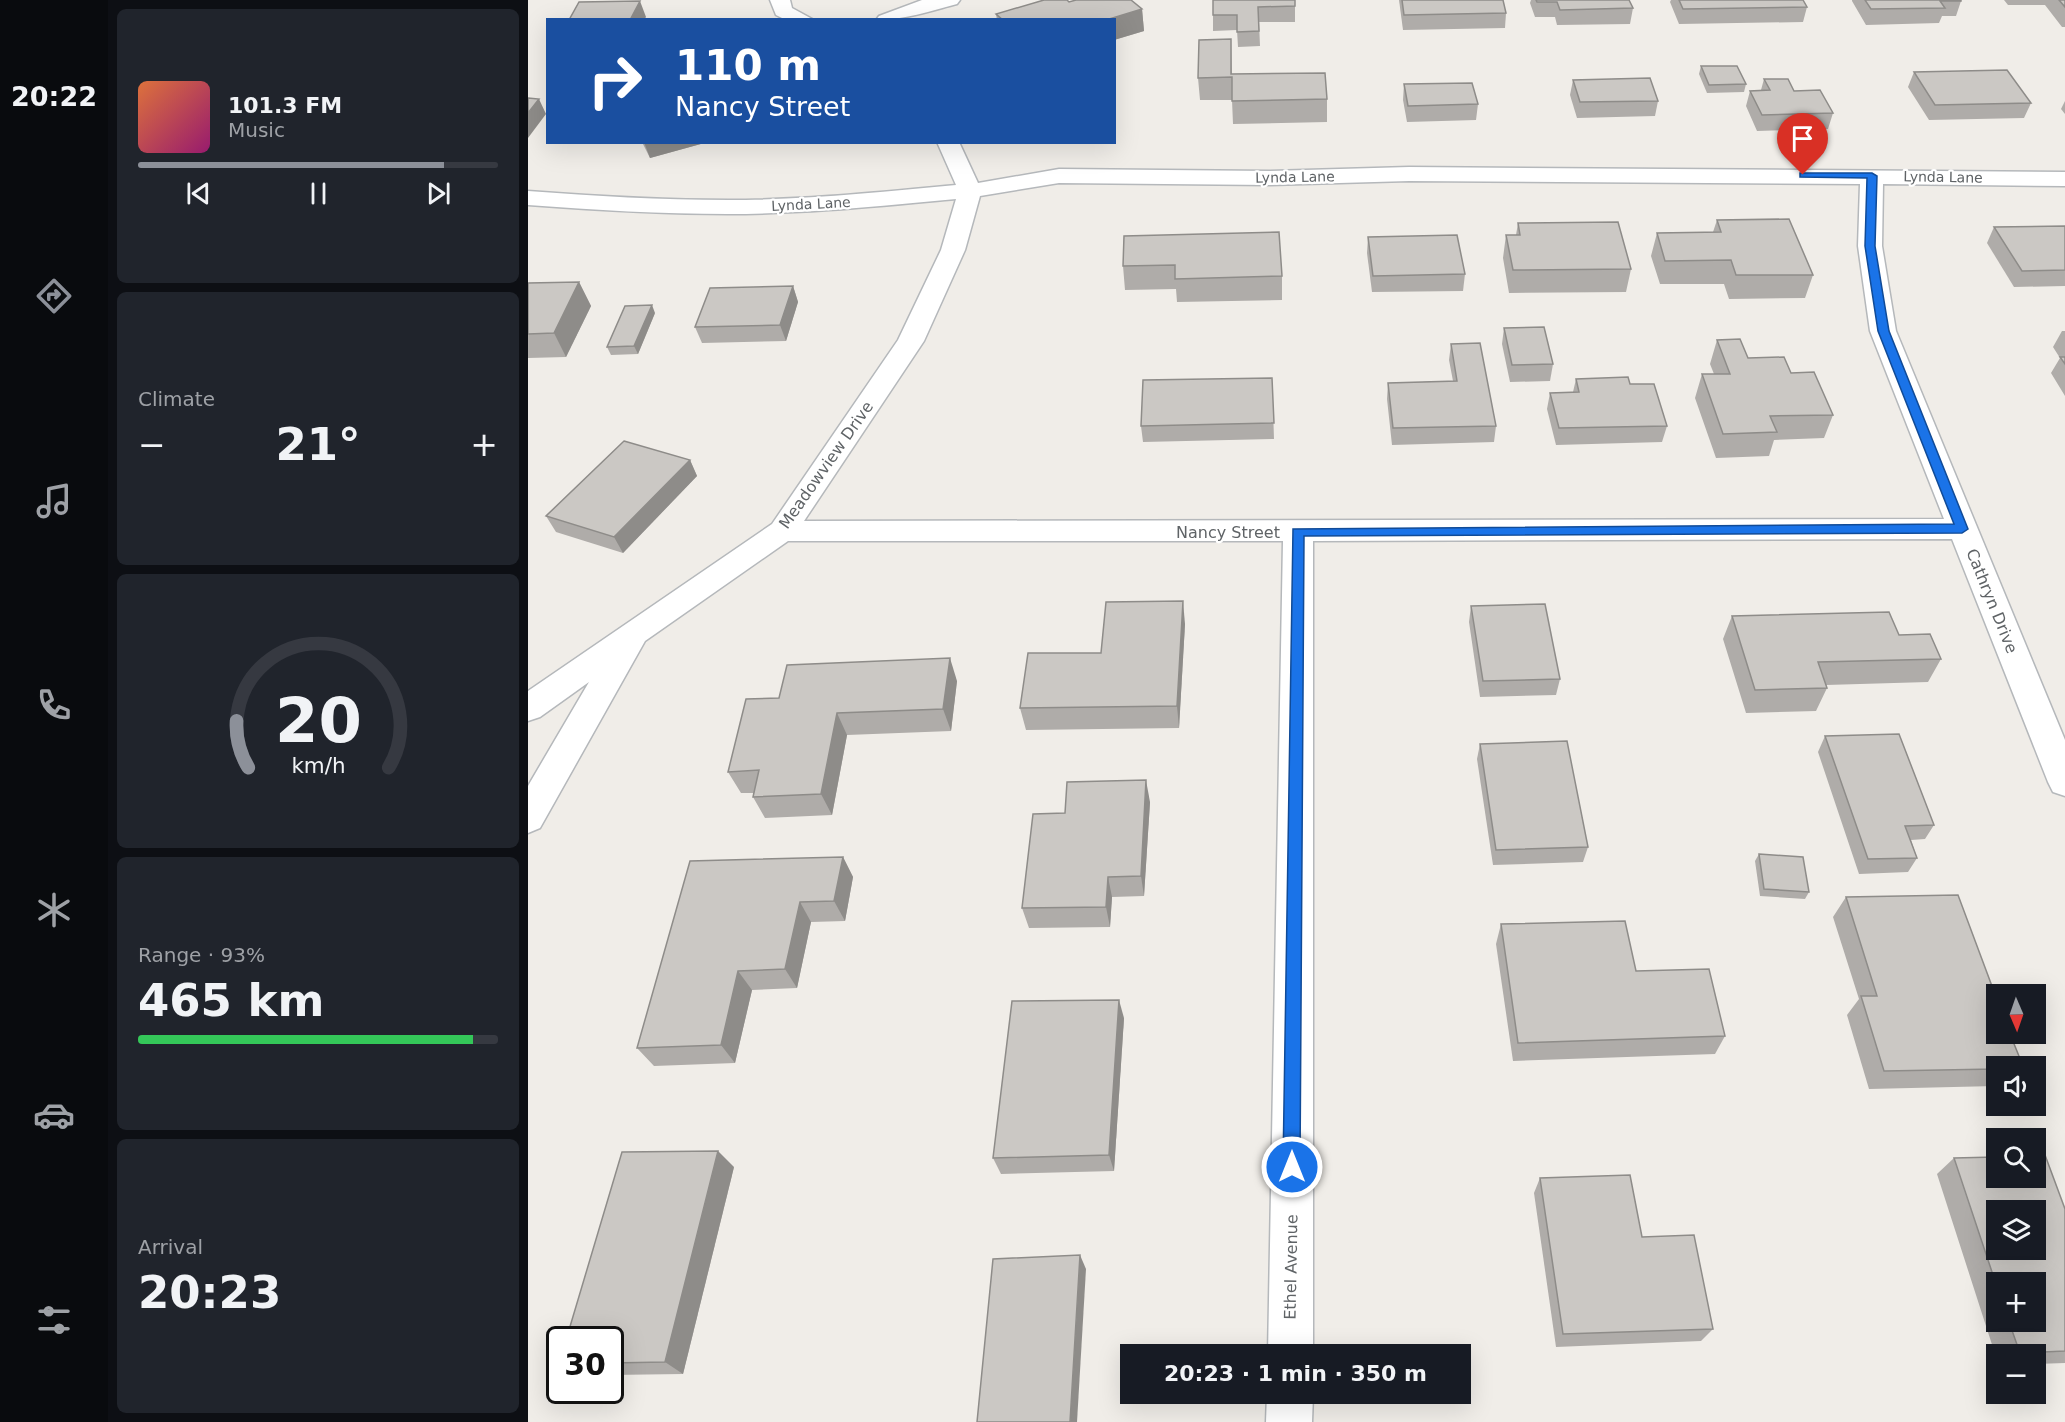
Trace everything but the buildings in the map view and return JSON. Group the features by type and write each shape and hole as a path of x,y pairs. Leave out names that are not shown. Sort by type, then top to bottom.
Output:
{"street":[{"path":"780,0 783,11 799,18"},
{"path":"891,18 916,7 950,0"},
{"path":"949,144 970,191"},
{"name":"Lynda Lane","path":"528,198 619,206 729,207 839,203 970,191 1059,176 1270,178 1409,174 2065,179"},
{"name":"Cathryn Drive","path":"1872,176 1870,246 1883,331 2065,783"},
{"name":"Meadowview Drive","path":"528,818 634,633 782,531 911,341 953,250 970,191"},
{"name":"Nancy Street","path":"782,531 1298,532 1962,529"},
{"name":"Ethel Avenue","path":"1290,1344 1298,532"},
{"path":"528,708 634,633"},
{"path":"1289,1422 1290,1404"}],"route":[{"path":"1292,1167 1298,532 1962,529 1883,331 1870,246 1872,176 1803,175"}]}
